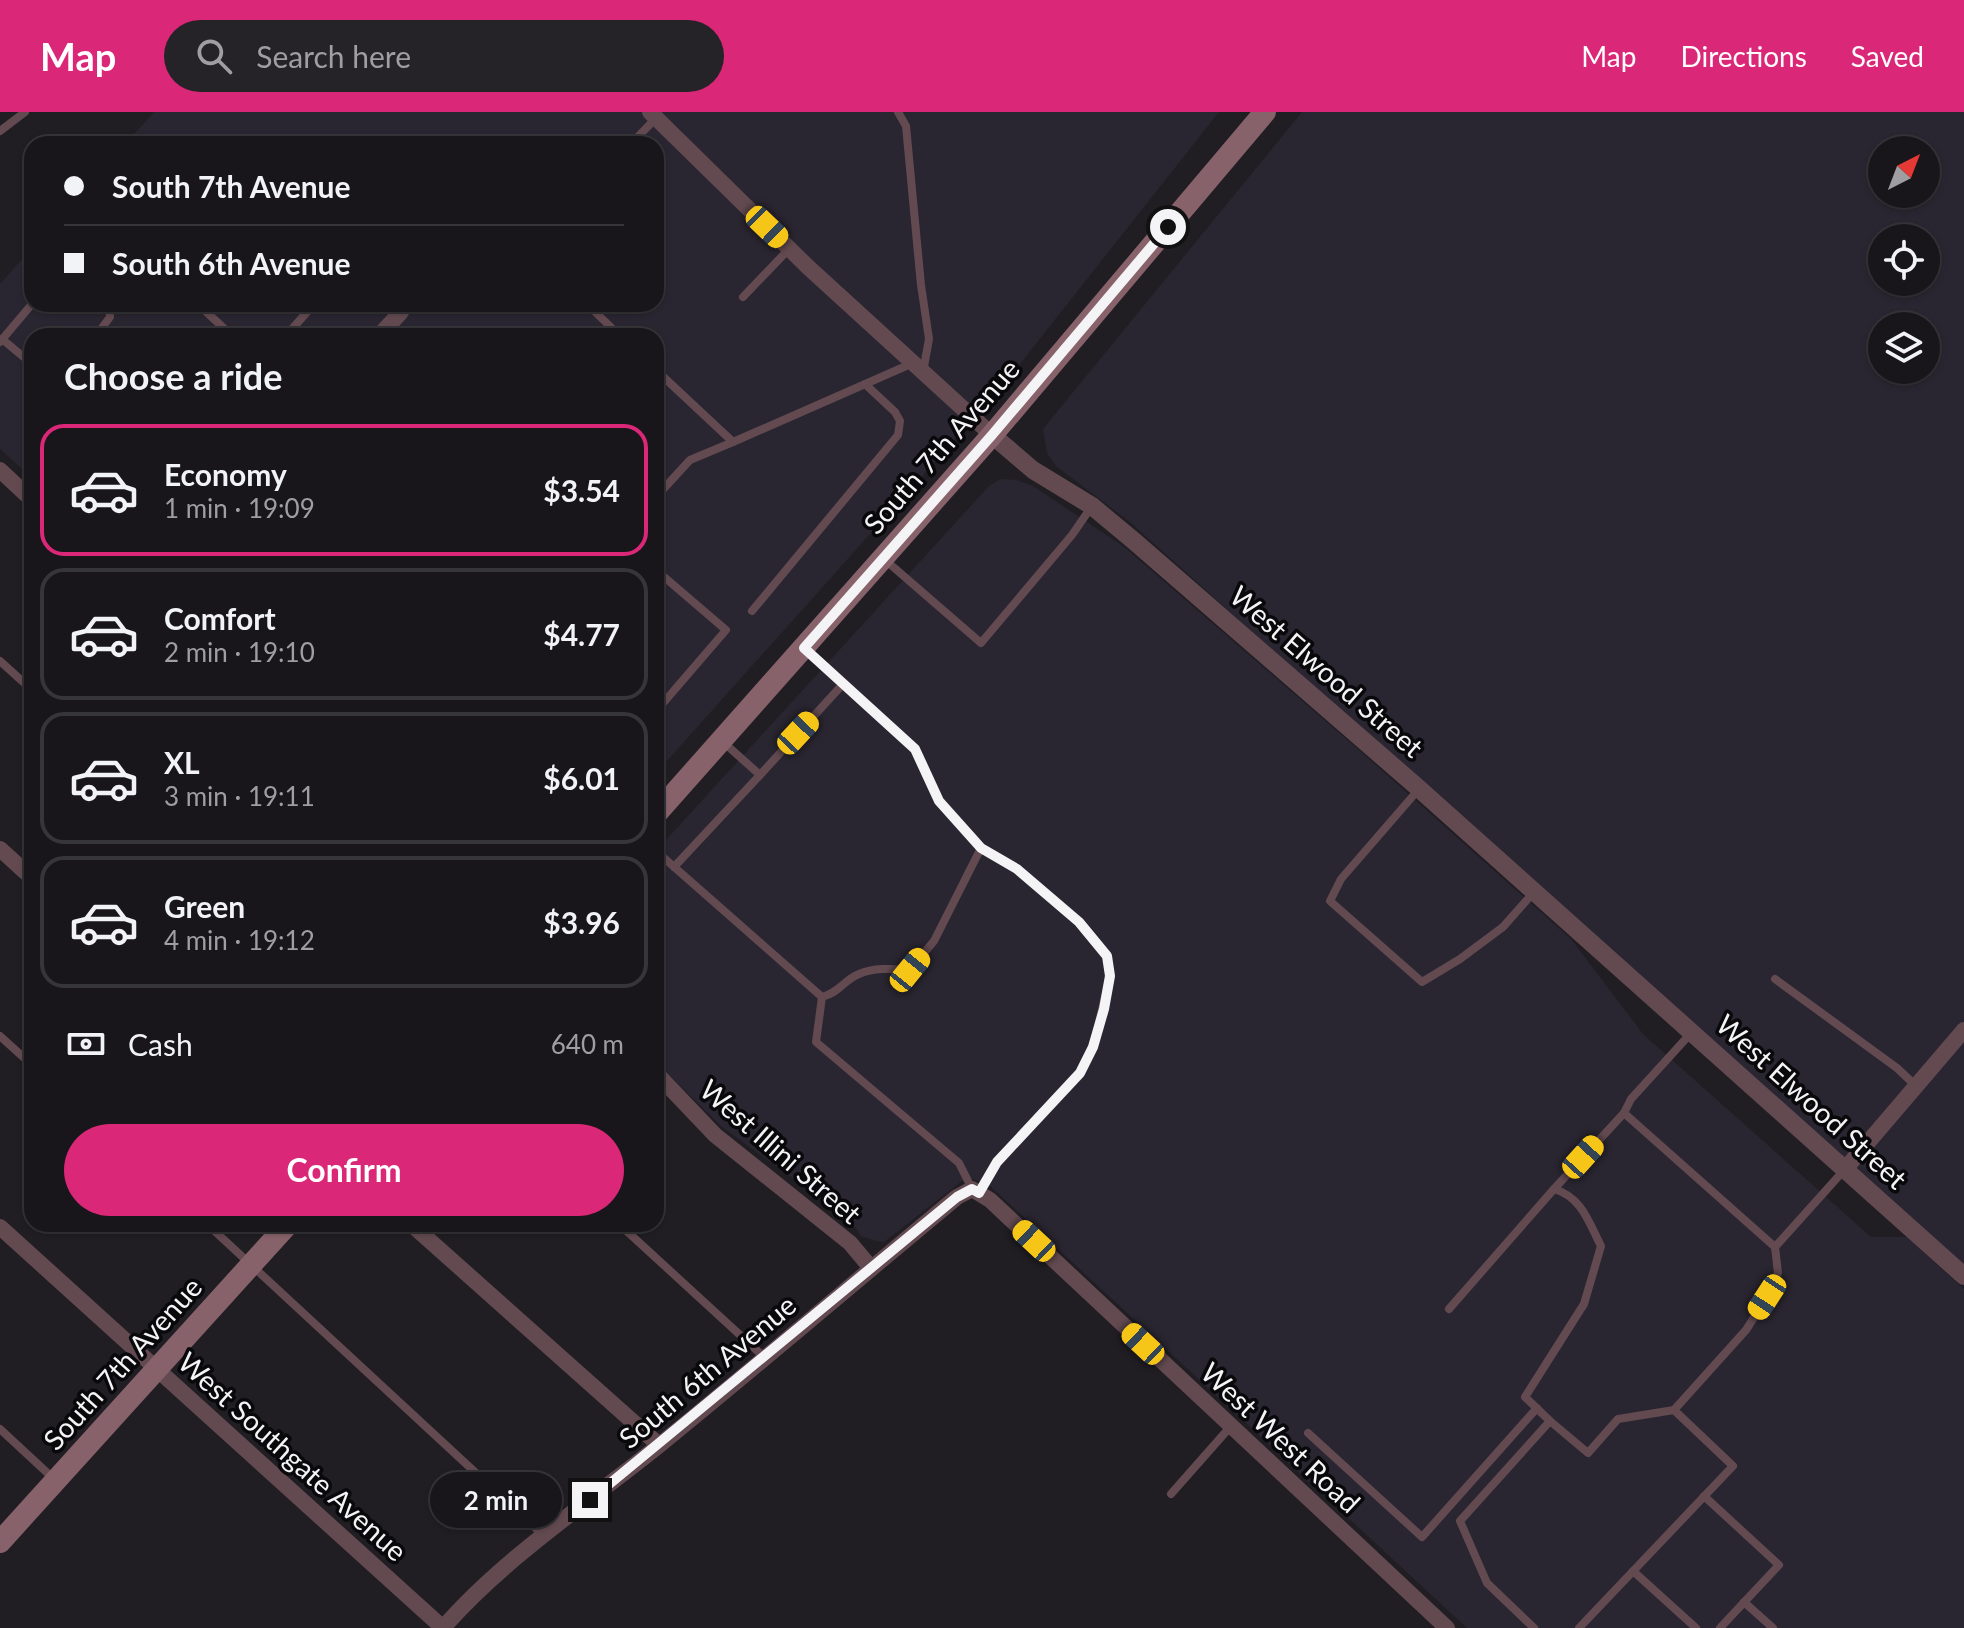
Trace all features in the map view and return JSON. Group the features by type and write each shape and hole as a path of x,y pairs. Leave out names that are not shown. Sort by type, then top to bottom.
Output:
{"main road":[{"name":"South 7th Avenue","path":"664,805 992,435 1265,112"},
{"name":"South 7th Avenue","path":"0,1542 281,1232"}],"street":[{"name":"West Elwood Street","path":"653,115 789,249 992,435 1033,470 1092,506 1419,788 1964,1276"},
{"path":"0,470 24,492"},
{"path":"0,849 24,871"},
{"path":"1846,1168 1964,1030"},
{"name":"West Illini Street","path":"664,1081 715,1135 850,1243 871,1268"},
{"name":"South 6th Avenue","path":"443,1628 463,1605 544,1536 659,1445 957,1197 975,1191"},
{"name":"West West Road","path":"975,1191 990,1200 1447,1628"},
{"name":"West Southgate Avenue","path":"0,1227 443,1628"},
{"path":"420,1232 659,1445"}],"lane":[{"path":"0,131 25,112"},
{"path":"664,488 690,460 865,384 918,368 929,339 906,126 898,112"},
{"path":"637,136 653,115"},
{"path":"743,297 789,249"},
{"path":"24,358 1,340 25,312"},
{"path":"206,312 224,328"},
{"path":"293,328 307,312"},
{"path":"595,312 612,328"},
{"path":"664,377 733,442"},
{"path":"752,611 898,435 900,421 895,412 865,384"},
{"path":"883,558 981,643 1072,535 1092,506"},
{"path":"664,577 726,630 664,702"},
{"path":"804,648 915,749 939,801 981,848 1017,869 1079,922 1107,956 1110,976 1093,1047 1080,1073 997,1162 975,1191 959,1163 816,1042 822,997"},
{"path":"0,661 24,683"},
{"path":"674,867 843,684"},
{"path":"722,740 760,775"},
{"path":"1419,788 1341,879 1330,901 1422,982 1503,927 1535,891"},
{"path":"822,997 835,993 857,974 882,969 910,970 934,941 981,848"},
{"path":"664,858 822,997"},
{"path":"1775,979 1897,1068 1916,1086"},
{"path":"1449,1309 1624,1113 1631,1099 1692,1031"},
{"path":"0,1036 24,1058"},
{"path":"1554,1189 1568,1193 1579,1204 1601,1246 1584,1304 1525,1397 1588,1453 1618,1419 1674,1410 1746,1330 1778,1273 1775,1247 1624,1113"},
{"path":"1775,1247 1846,1168"},
{"path":"216,1232 544,1536"},
{"path":"628,1232 764,1357"},
{"path":"1308,1433 1422,1537 1537,1408"},
{"path":"1579,1628 1733,1466 1674,1410"},
{"path":"1534,1628 1487,1583 1460,1521 1550,1421"},
{"path":"1171,1494 1231,1426"},
{"path":"0,1429 56,1480"},
{"path":"1704,1496 1779,1565 1720,1628"},
{"path":"1633,1571 1696,1628"},
{"path":"1744,1602 1773,1628"}],"shaded area":[{"path":"154,112 1219,112 1001,388 664,764 664,328 24,328 24,471 0,449 0,284 24,257 24,312 664,312 664,136 132,136"},
{"path":"1302,112 1964,112 1964,1270 1131,523 1056,466 1047,453 1043,429"},
{"path":"1000,479 1033,486 1123,546 1571,939 1643,1034 1871,1237 1907,1237 1964,1289 1964,1628 1467,1628 988,1184 972,1179 962,1181 884,1242 861,1236 855,1227 812,1192 722,1127 664,1070 664,842 989,486"}],"route":[{"path":"590,1500 957,1197 972,1189 979,1193 997,1162 1080,1073 1093,1047 1110,976 1107,956 1079,922 1017,869 981,848 939,801 915,749 804,648 992,435 1168,227"}]}
